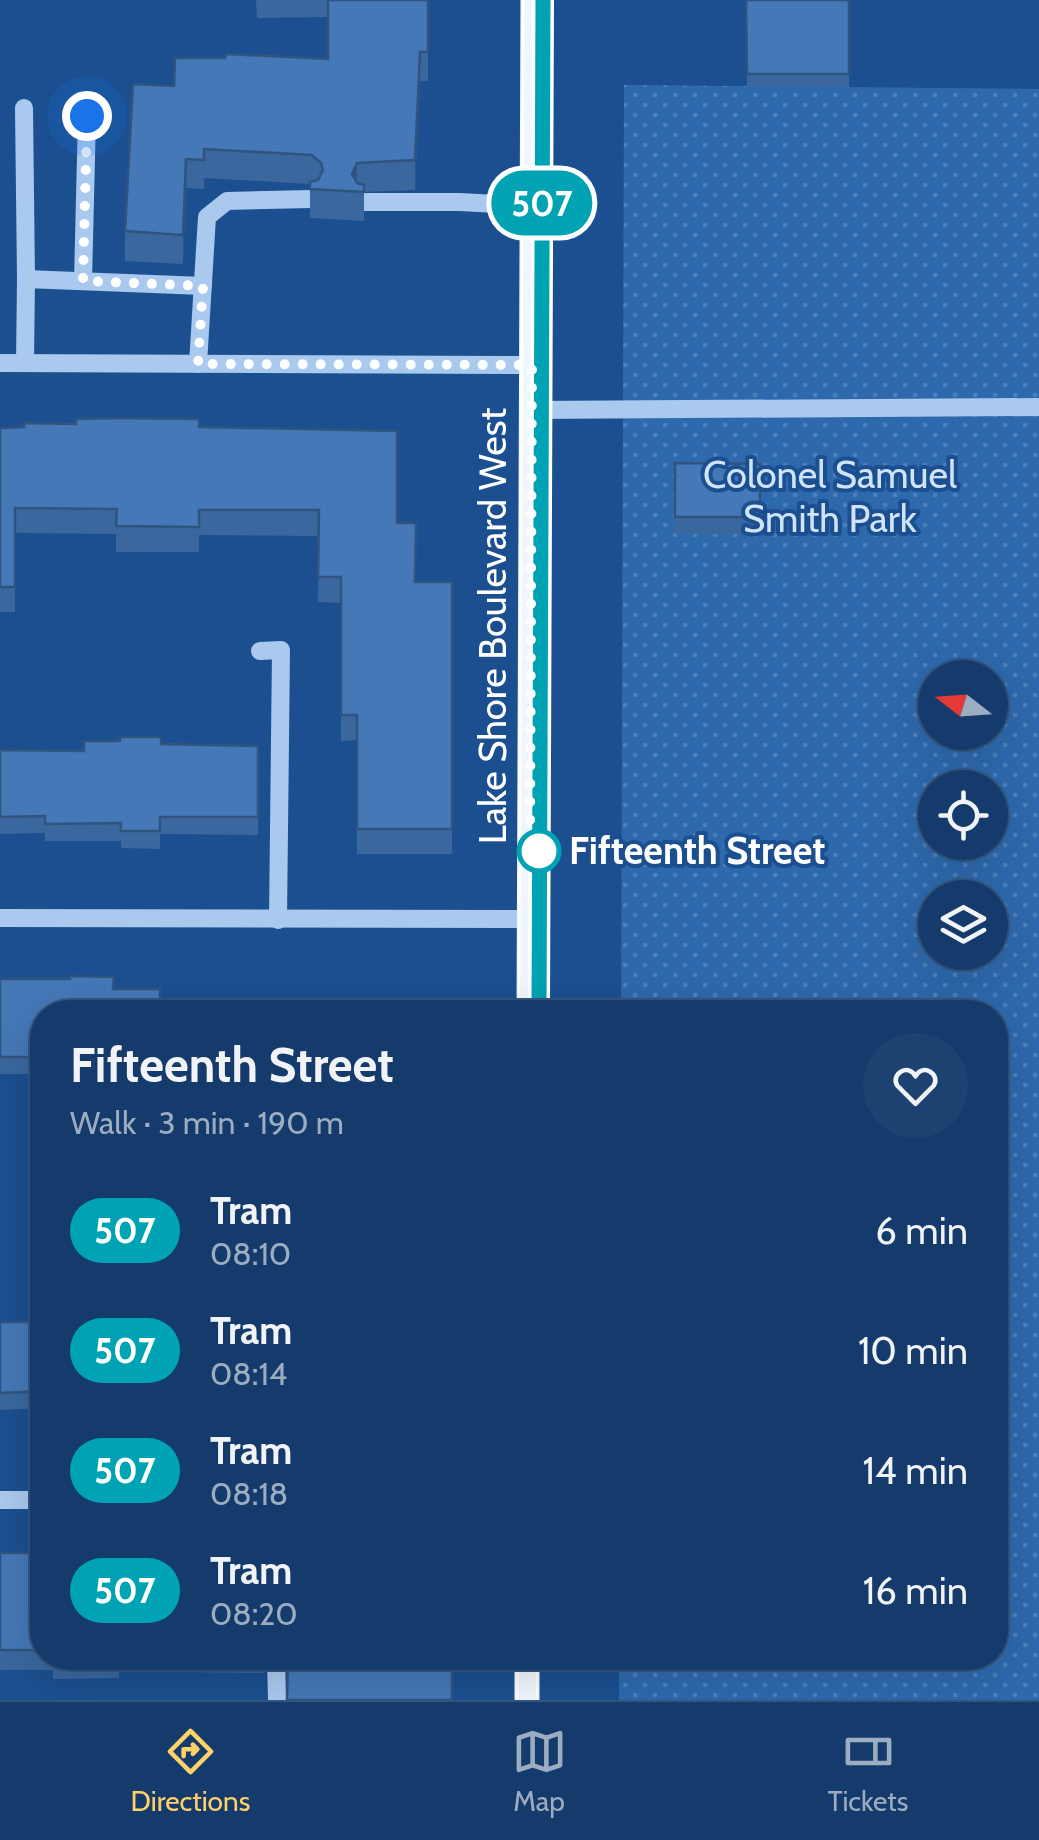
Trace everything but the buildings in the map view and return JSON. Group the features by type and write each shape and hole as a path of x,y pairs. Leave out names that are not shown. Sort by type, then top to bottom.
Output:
{"main road":[{"name":"Lake Shore Boulevard West","path":"529,1000 533,0"},
{"path":"527,1670 527,1700"}],"street":[{"path":"24,108 25,364"},
{"path":"83,281 87,116"},
{"path":"198,364 207,217 227,201 311,199"},
{"path":"364,202 532,206"},
{"path":"26,278 203,286"},
{"path":"0,363 532,365"},
{"path":"531,410 1039,407"},
{"path":"260,651 281,650 278,920"},
{"path":"0,918 529,919"},
{"path":"0,1500 30,1500"},
{"path":"276,1670 276,1700"}],"green space":[{"name":"Colonel Samuel Smith Park","path":"624,85 1039,89 1039,1700 619,1700 619,1670 1008,1670 1008,1000 621,1000"}],"tram line":[{"path":"519,1000 523,0"},
{"path":"539,1000 543,0"},
{"name":"507","path":"539,1000 543,0"},
{"path":"517,1670 517,1700"},
{"path":"537,1670 537,1700"}],"place":[{"name":"Fifteenth Street","path":"539,851"}],"route":[{"path":"87,116 83,281 203,286 198,364 532,365 530,851 539,851"}]}
